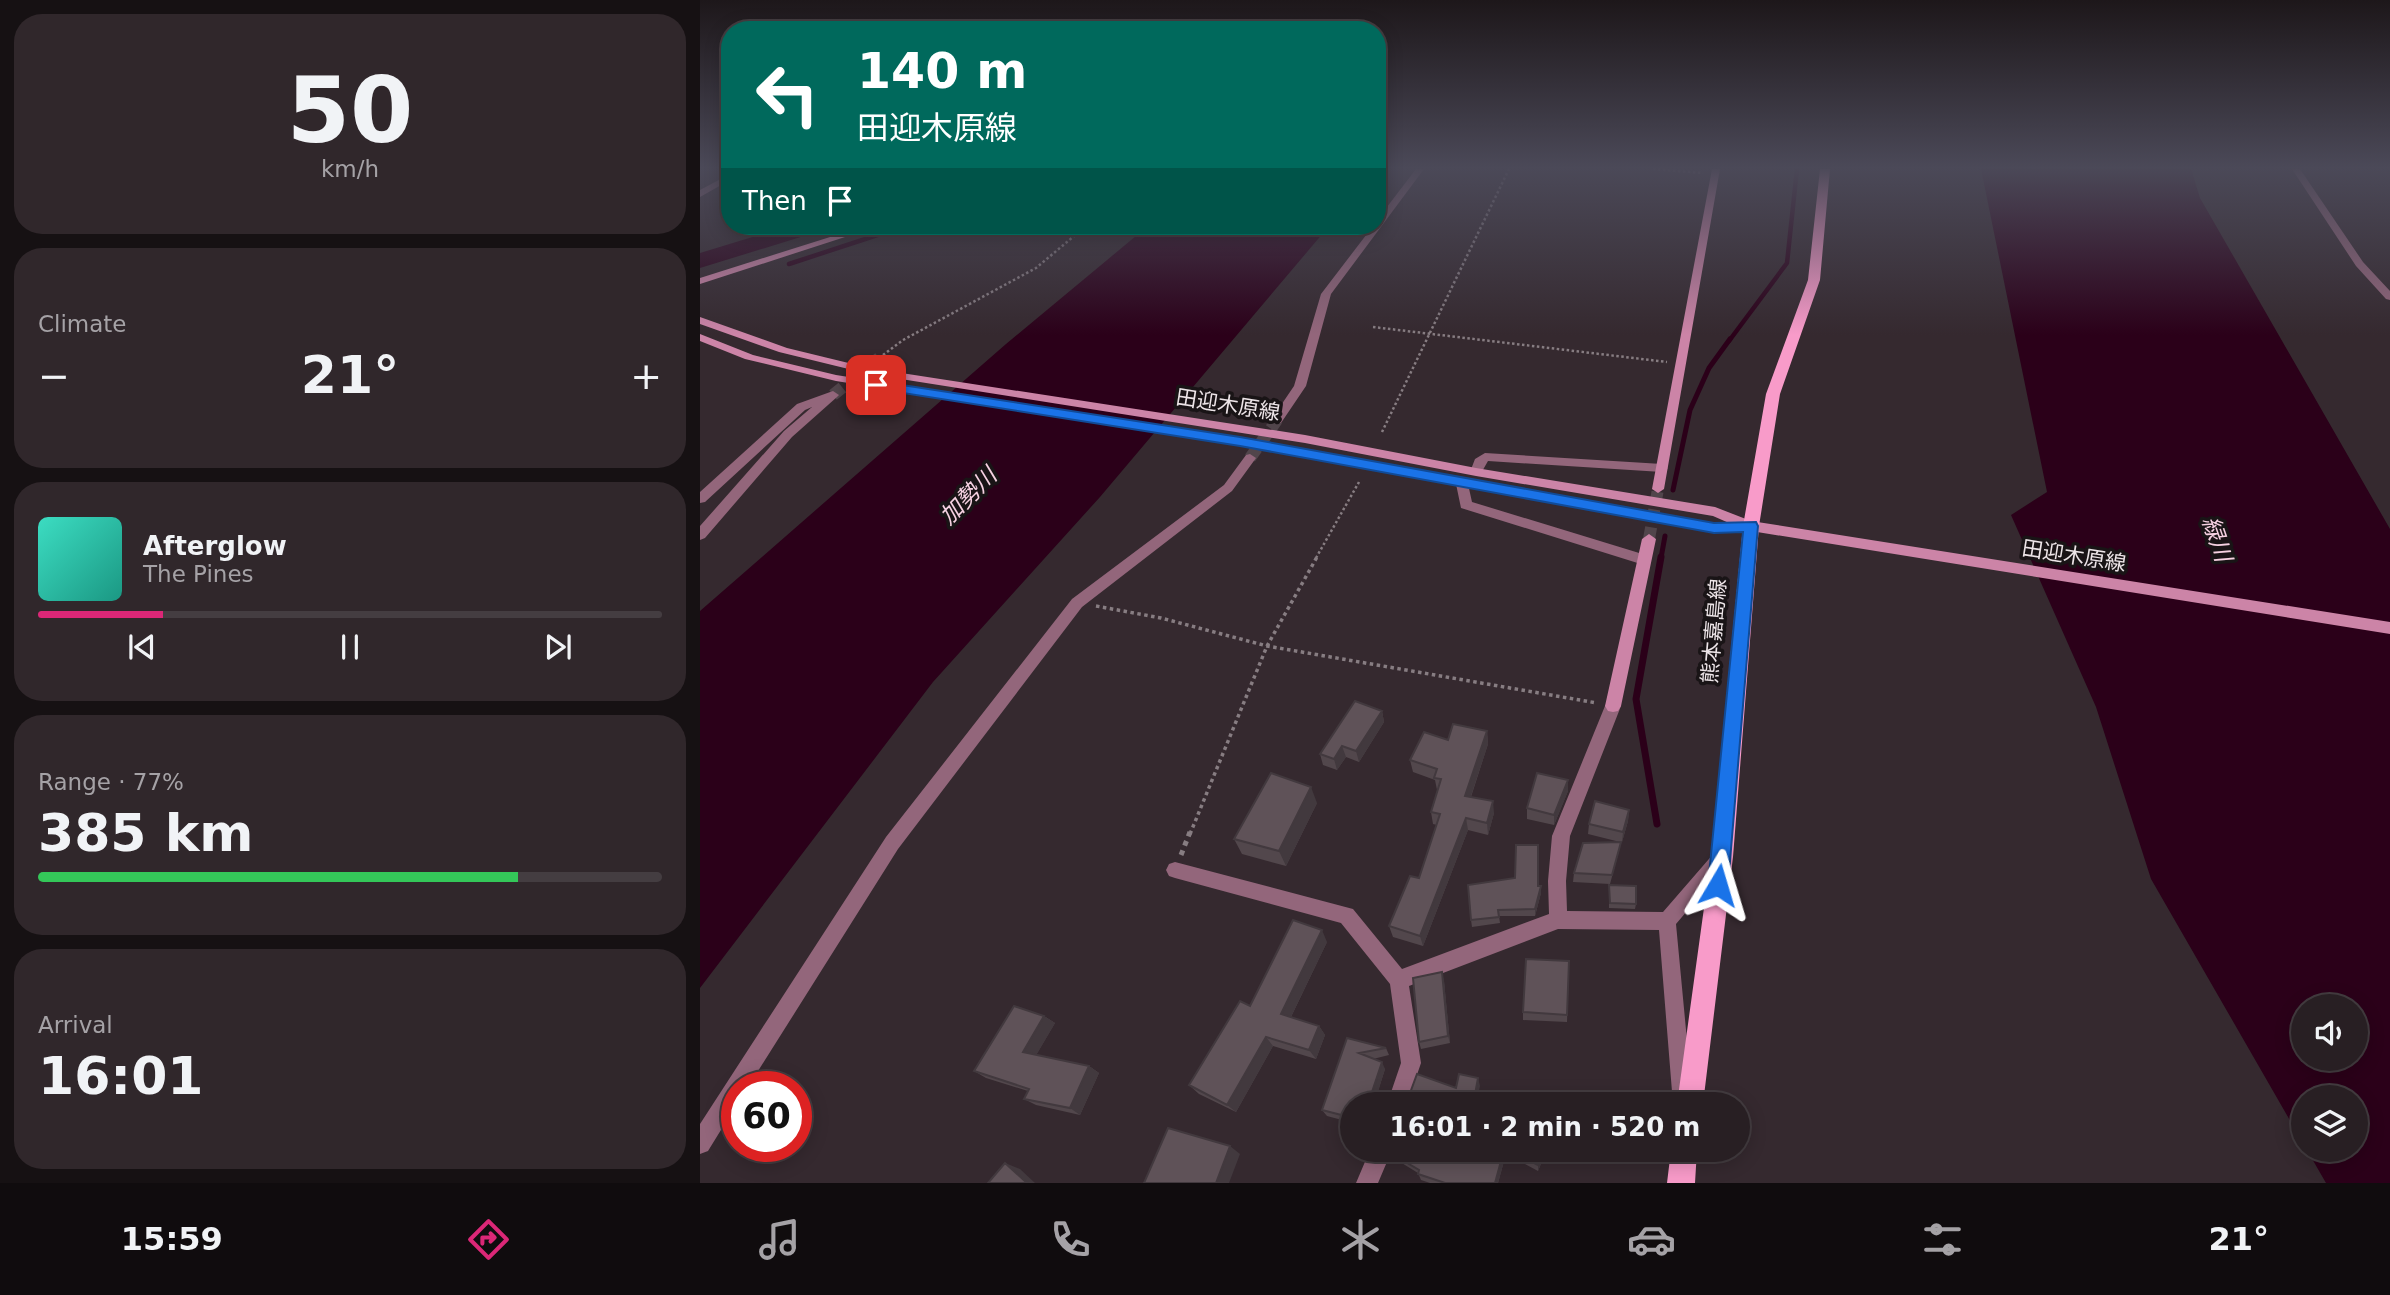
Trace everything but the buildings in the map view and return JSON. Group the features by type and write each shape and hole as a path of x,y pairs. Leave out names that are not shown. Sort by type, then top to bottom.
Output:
{"main road":[{"path":"1658,489 1706,224"},
{"name":"熊本嘉島線","path":"1692,1092 1722,857 1751,526 1773,394 1814,280 1820,224"},
{"path":"700,281 846,235"},
{"name":"田迎木原線","path":"700,320 745,338 824,361 1229,426 1476,472 1715,512 1751,526"},
{"name":"田迎木原線","path":"700,337 748,357 792,368 933,394 1220,439 1714,528 1751,526 2390,628"},
{"path":"1614,706 1648,539"},
{"path":"1681,1183 1683,1162"}],"street":[{"path":"2333,224 2359,264 2390,297"},
{"path":"1277,420 1300,386 1326,294 1370,235"},
{"path":"700,499 801,407 832,395 788,434 700,535"},
{"path":"1476,472 1479,461 1485,457 1662,468"},
{"path":"700,1143 887,851 1077,603 1228,488 1250,458"},
{"path":"1462,484 1466,505 1644,560"},
{"path":"1558,920 1557,881 1561,836 1614,706"},
{"path":"1682,1092 1667,921 1722,857"},
{"path":"1175,870 1347,915 1399,980 1411,1063 1401,1092"},
{"path":"1399,980 1558,920 1667,921"},
{"path":"1367,1183 1376,1162"}],"path":[{"path":"1382,432 1482,224"},
{"path":"879,358 902,340 1036,268 1075,235"},
{"path":"1373,327 1682,364"},
{"path":"1175,870 1267,646 1359,482"},
{"path":"1077,603 1161,618 1267,646 1614,706"}],"water":[{"name":"緑川","path":"1992,224 2215,224 2390,529 2390,1183 2326,1183 2314,1162 2368,1162 2368,1085 2291,1085 2291,1122 2151,879 2096,707 2011,515 2047,492"},
{"name":"加勢川","path":"1137,235 1321,235 1100,497 933,682 700,988 700,611 1006,344"}],"waterway":[{"path":"1729,341 1787,263 1791,224"},
{"path":"700,261 783,235"},
{"path":"789,264 878,235"},
{"path":"1673,490 1690,410 1709,368 1730,339"},
{"path":"1661,558 1665,536"},
{"path":"1657,824 1636,699 1661,557"}],"tunnel":[{"path":"833,395 879,358"},
{"path":"1250,458 1277,420"},
{"path":"1649,539 1658,489"}],"route":[{"path":"876,385 1240,442 1714,528 1751,526 1718,885"}]}
